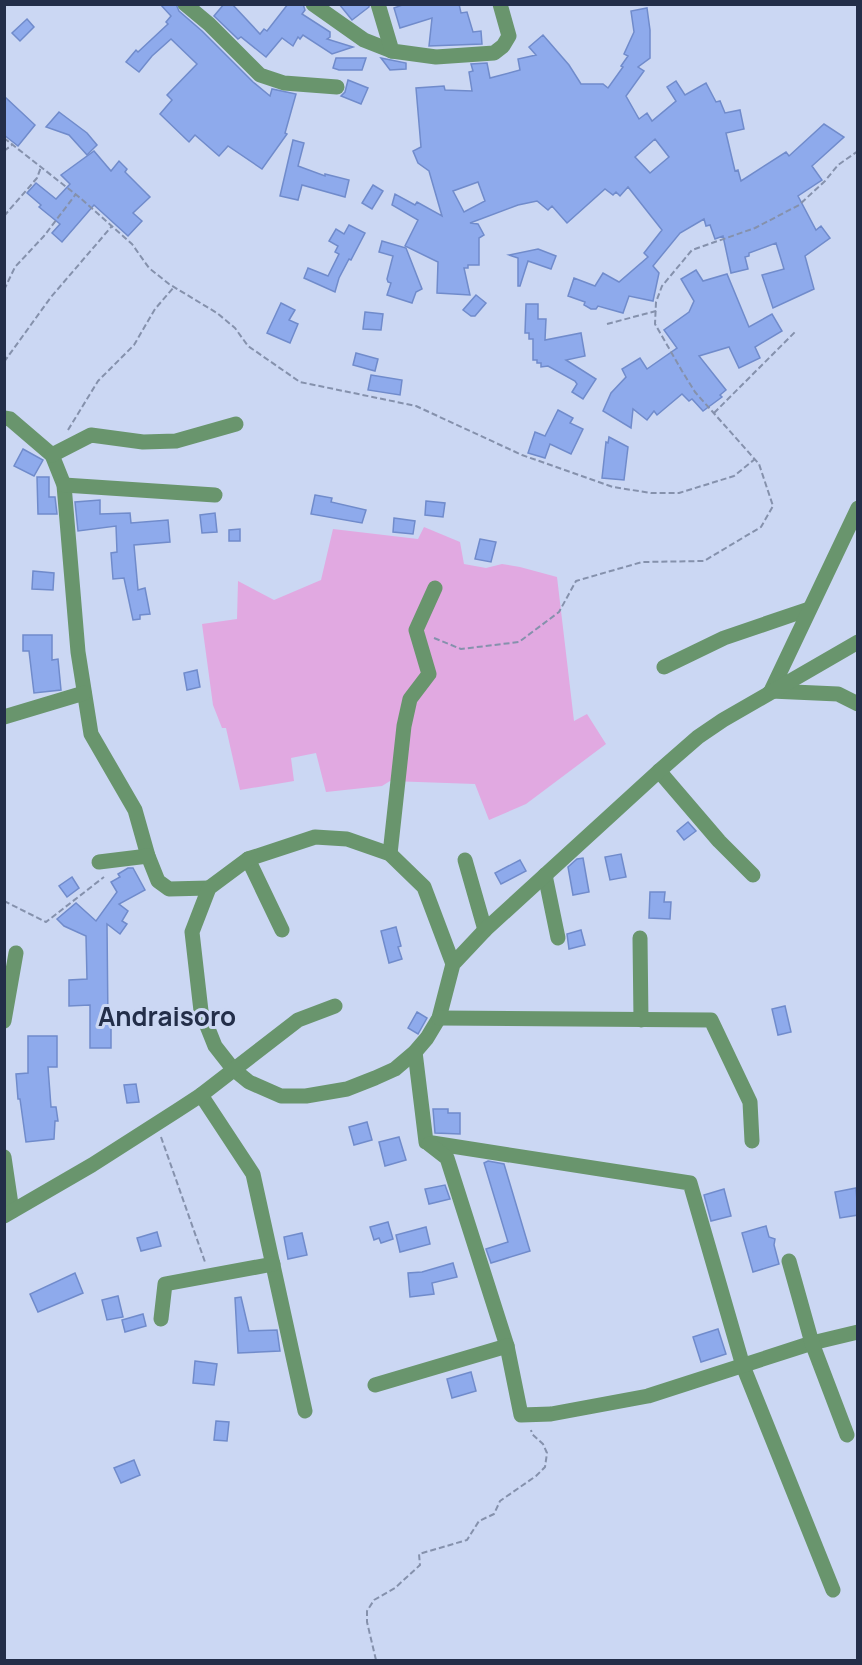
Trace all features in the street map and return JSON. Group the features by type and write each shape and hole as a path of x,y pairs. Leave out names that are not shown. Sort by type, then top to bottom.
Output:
{"street":[{"path":"185,4 209,24 260,75 284,83 337,87"},
{"path":"314,4 364,40 392,51 436,57 494,53 503,46 509,36 500,4"},
{"path":"378,4 392,51"},
{"path":"4,418 10,419 52,456 64,485 78,652 91,734 135,810 148,856 158,881 169,889 209,888"},
{"path":"52,456 91,435 143,442 176,441 236,424"},
{"path":"64,485 215,495"},
{"path":"771,691 858,508"},
{"path":"390,854 404,726 410,699 429,675 416,630 435,588"},
{"path":"664,667 724,638 809,609"},
{"path":"453,964 424,887 390,854 347,839 315,837 248,859 209,888 192,932 201,1011 215,1046 233,1069 249,1082 281,1096 306,1096 346,1089 375,1078 395,1069 427,1038 439,1018 453,964 485,930 659,771 706,731 858,642"},
{"path":"771,691 838,694 858,689"},
{"path":"4,717 84,693"},
{"path":"838,694 858,704"},
{"path":"659,771 719,841 753,875"},
{"path":"102,869 148,856"},
{"path":"248,859 282,930"},
{"path":"465,860 485,930"},
{"path":"545,875 558,938"},
{"path":"640,938 642,1020"},
{"path":"4,1021 16,953"},
{"path":"4,1157 8,1213 92,1165 201,1095 298,1020 335,1006"},
{"path":"439,1018 711,1020 750,1102 752,1141"},
{"path":"415,1052 426,1142 447,1158 507,1346 521,1415 551,1414 648,1396 812,1343 858,1332"},
{"path":"201,1095 253,1174 305,1411"},
{"path":"426,1142 690,1183 743,1366 833,1590"},
{"path":"789,1261 812,1343 847,1435"},
{"path":"161,1319 165,1284 273,1264"},
{"path":"375,1385 507,1346"}],"path":[{"path":"4,138 76,194 112,226 132,244 149,268 174,287 218,313 235,328 248,346 300,382 416,406 522,455 614,487 651,493 680,493 734,476 755,459"},
{"path":"4,151 13,145"},
{"path":"416,630 461,649 519,642 559,612 576,581 642,562 704,561 761,527 773,506 759,464 695,392 655,324 656,302 662,286 692,250 755,228 799,205 825,181 838,165 858,151"},
{"path":"4,216 37,178 41,167"},
{"path":"4,290 15,267 44,236 76,194"},
{"path":"4,362 51,297 112,226"},
{"path":"52,456 98,381 134,345 155,309 174,287"},
{"path":"607,324 656,311"},
{"path":"714,413 796,331"},
{"path":"4,902 46,922 102,869"},
{"path":"156,1124 210,1275"},
{"path":"376,1660 367,1611 374,1600 395,1588 420,1565 419,1554 467,1540 479,1521 494,1514 500,1501 545,1467 548,1453 543,1444 532,1434 528,1415"}],"shaded area":[{"path":"424,527 460,542 464,564 486,568 502,564 557,577 574,721 587,714 606,744 526,804 489,820 475,784 390,781 382,786 326,792 316,753 291,758 294,781 240,790 226,728 222,728 213,705 202,624 237,619 238,581 274,600 321,580 333,529 418,539"}],"building":[{"path":"160,4 176,4 179,11 270,96 272,89 296,94 285,133 287,134 262,169 228,146 219,156 195,135 189,142 160,114 172,100 167,95 197,64 171,39 152,56 139,72 126,62 136,50 138,52 168,24 166,22 171,16"},
{"path":"224,4 232,4 260,34 264,29 267,31 288,4 303,4 305,10 302,14 330,32 330,37 327,39 353,47 332,54 303,35 300,39 298,37 293,46 282,38 266,57 241,37 238,39 214,16"},
{"path":"339,4 369,4 369,7 352,20"},
{"path":"405,4 459,4 461,13 467,12 473,32 481,31 482,44 429,46 432,18 400,28 394,8"},
{"path":"647,8 650,30 650,58 638,67 644,71 626,96 639,119 647,113 652,121 676,101 667,87 676,81 685,95 706,83 716,102 720,101 725,113 740,110 744,129 726,133 735,171 738,170 741,181 786,152 789,156 824,124 844,137 812,166 822,180 798,196 816,230 821,226 830,238 805,256 814,289 773,308 762,275 784,269 776,243 749,253 749,256 745,257 748,269 731,273 723,236 715,239 710,225 706,226 704,219 680,233 653,266 659,273 653,301 629,296 623,313 598,306 596,309 591,309 584,305 585,302 568,296 574,278 595,286 603,273 619,282 648,257 644,253 662,230 628,187 620,196 616,192 613,195 605,189 567,223 552,206 548,210 537,201 518,205 470,223 478,224 484,235 479,238 479,265 468,265 468,268 464,268 470,295 437,293 438,262 405,246 418,220 392,205 395,194 415,205 417,202 442,216 429,171 418,163 413,151 421,147 416,88 444,86 445,90 472,91 469,72 473,71 471,64 487,63 490,78 520,70 518,59 536,55 529,47 543,35 569,65 581,84 603,84 608,88 628,56 624,54 634,32 631,11","holes":["655,139 669,157 650,173 635,157","478,182 485,201 464,212 453,191"]},
{"path":"27,19 34,27 20,41 12,33"},
{"path":"336,58 366,58 362,70 339,70 333,68"},
{"path":"381,58 406,63 406,69 390,70"},
{"path":"348,80 368,88 361,104 341,96 345,92"},
{"path":"4,96 35,125 18,146 4,135"},
{"path":"59,112 87,133 97,145 87,155 69,135 46,127"},
{"path":"293,140 304,143 298,166 325,176 325,174 349,180 345,197 302,185 298,200 280,196"},
{"path":"94,151 111,171 119,161 127,169 125,172 150,197 133,213 142,221 128,236 94,205 62,242 52,233 60,224 39,207 41,205 27,193 36,183 56,199 70,184 61,175"},
{"path":"373,185 383,191 372,209 362,203"},
{"path":"349,225 365,233 339,278 335,292 304,278 308,268 328,276 339,254 335,252 338,246 329,241 336,229 344,234"},
{"path":"382,241 406,248 422,289 416,292 412,303 387,295 391,283 387,279 393,256 379,252"},
{"path":"538,249 556,256 551,269 528,261 520,286 518,286 518,258 509,255"},
{"path":"696,270 703,281 727,274 749,327 772,314 782,331 755,347 760,358 739,368 729,347 699,356 726,390 720,395 722,397 703,411 692,399 689,401 682,394 657,415 654,411 647,420 633,409 631,428 603,411 611,393 626,377 622,369 640,358 647,369 677,348 664,330 689,312 694,301 681,279"},
{"path":"476,295 486,303 475,316 471,316 463,310"},
{"path":"281,303 295,310 289,320 298,324 290,343 267,333"},
{"path":"526,304 538,304 538,319 546,319 545,340 581,333 585,356 566,360 596,379 583,399 572,392 577,384 575,381 548,366 541,367 541,363 533,360 533,339 529,339 529,333 525,333"},
{"path":"365,312 383,314 381,330 363,329"},
{"path":"356,353 378,359 375,371 353,365"},
{"path":"371,375 402,380 400,395 368,390"},
{"path":"558,410 573,418 570,423 583,429 571,454 550,444 545,458 528,453 535,432 545,436"},
{"path":"609,437 628,447 624,480 602,478 606,442 608,443"},
{"path":"23,449 43,460 34,476 14,466"},
{"path":"37,477 49,477 49,497 55,497 57,514 38,514"},
{"path":"315,495 332,498 331,502 366,510 362,523 311,514"},
{"path":"100,500 100,514 130,513 131,523 168,520 170,542 134,545 138,590 145,588 150,614 140,615 140,619 133,620 124,578 113,579 111,553 117,552 116,526 78,531 75,502"},
{"path":"426,501 445,503 443,517 425,515"},
{"path":"215,513 217,532 202,533 200,515"},
{"path":"394,518 415,521 413,534 393,532"},
{"path":"240,529 240,541 229,541 229,530"},
{"path":"480,539 496,542 491,562 475,559"},
{"path":"33,571 54,573 53,590 32,589"},
{"path":"23,635 52,635 52,660 58,659 61,690 34,693 29,651 23,651"},
{"path":"197,670 200,687 187,690 184,673"},
{"path":"688,822 696,831 684,840 677,831"},
{"path":"621,854 626,877 610,880 605,857"},
{"path":"583,858 589,892 573,895 568,867 577,859"},
{"path":"520,860 526,871 501,884 495,873"},
{"path":"128,868 133,868 145,890 119,904 128,911 122,921 127,924 120,934 107,924 108,1024 111,1024 111,1048 90,1048 90,1005 69,1006 69,980 87,979 86,936 64,926 57,919 76,903 96,921 117,892 111,882 120,877 118,874"},
{"path":"72,877 79,888 67,897 59,886"},
{"path":"650,892 665,892 664,902 671,902 670,919 649,918"},
{"path":"396,927 402,959 389,963 381,931"},
{"path":"581,930 585,945 569,949 567,934"},
{"path":"785,1006 791,1032 778,1035 772,1009"},
{"path":"417,1012 427,1018 418,1034 408,1028"},
{"path":"28,1036 57,1036 57,1067 48,1067 51,1107 56,1107 58,1121 55,1121 54,1139 26,1142 16,1074 28,1073"},
{"path":"136,1084 139,1102 127,1103 124,1085"},
{"path":"433,1109 448,1109 448,1113 460,1113 460,1134 435,1133"},
{"path":"367,1122 372,1140 354,1145 349,1127"},
{"path":"399,1137 406,1160 385,1166 379,1142"},
{"path":"488,1161 504,1164 530,1251 491,1263 486,1249 508,1242 484,1163"},
{"path":"445,1185 450,1199 429,1204 425,1189"},
{"path":"856,1188 858,1215 840,1218 835,1192"},
{"path":"724,1189 731,1216 711,1221 704,1195"},
{"path":"388,1222 393,1239 381,1243 379,1238 374,1240 370,1227"},
{"path":"766,1226 769,1237 775,1239 774,1245 779,1264 753,1272 742,1233"},
{"path":"426,1227 430,1244 400,1252 396,1235"},
{"path":"157,1232 161,1246 141,1251 137,1238"},
{"path":"302,1233 307,1255 288,1259 284,1237"},
{"path":"453,1263 457,1277 432,1283 434,1294 410,1297 408,1273 422,1272"},
{"path":"75,1273 83,1293 38,1312 30,1294"},
{"path":"118,1296 123,1317 107,1320 102,1300"},
{"path":"241,1297 249,1331 277,1330 280,1351 238,1353 235,1298"},
{"path":"143,1314 146,1326 125,1332 122,1320"},
{"path":"718,1329 726,1354 701,1362 693,1337"},
{"path":"195,1361 217,1364 214,1385 193,1383"},
{"path":"471,1372 476,1391 452,1398 447,1379"},
{"path":"216,1421 229,1422 227,1441 214,1440"},
{"path":"134,1460 140,1475 121,1483 114,1468"}],"district":[{"name":"Andraisoro","path":"167,1016"}]}
